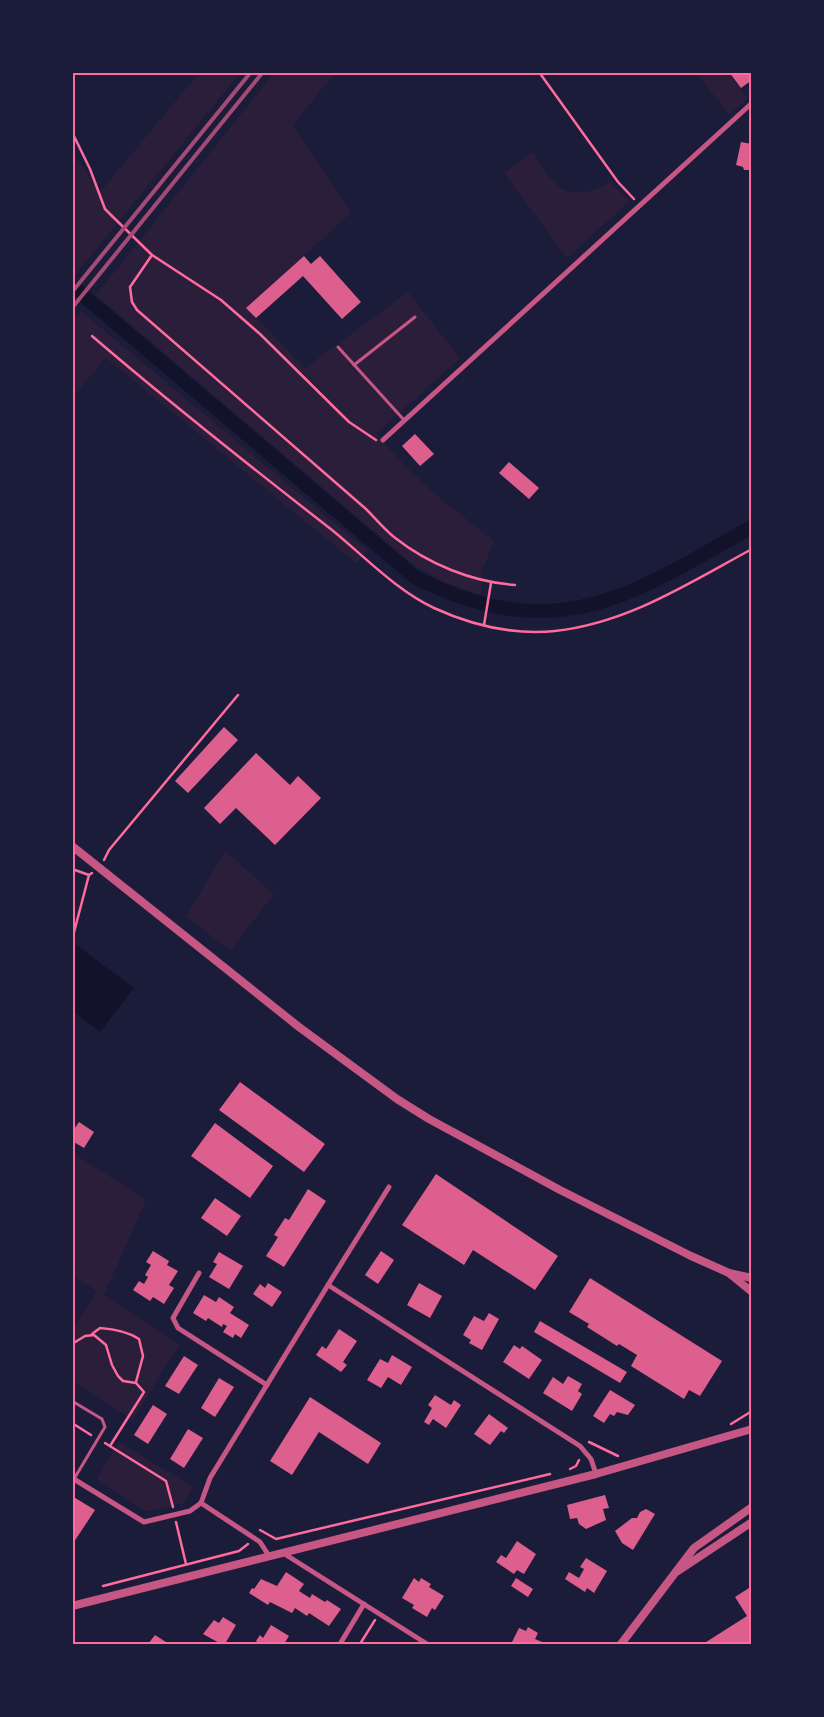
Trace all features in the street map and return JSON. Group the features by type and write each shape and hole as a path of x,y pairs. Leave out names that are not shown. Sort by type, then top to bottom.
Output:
{"street":[{"path":"383,440 639,204 752,103"},
{"path":"72,846 299,1027 397,1099 429,1119 560,1190 729,1273 752,1278"},
{"path":"73,1478 144,1522 190,1511 201,1503 210,1478 389,1187"},
{"path":"199,1273 173,1318 178,1328 267,1385"},
{"path":"729,1273 752,1292"},
{"path":"328,1285 584,1449 591,1459 596,1474"},
{"path":"739,1434 752,1423"},
{"path":"72,1606 596,1474 752,1429"},
{"path":"201,1503 264,1545 269,1556"},
{"path":"621,1644 678,1571 682,1562 704,1539 752,1507"},
{"path":"678,1571 752,1522"},
{"path":"283,1553 427,1644"},
{"path":"340,1644 364,1604"}],"lane":[{"path":"354,365 415,317"},
{"path":"338,347 404,420"},
{"path":"72,1401 105,1422 105,1427 73,1478"}],"path":[{"path":"539,72 618,182 639,204"},
{"path":"72,132 90,169 105,208 152,256 221,300 260,334 294,370 349,422 374,440 383,440"},
{"path":"152,256 130,287 132,302 137,310 366,509 393,536 428,560 491,583 515,585"},
{"path":"92,336 166,400 364,556 405,591 434,608 484,625 534,632 595,624 664,597 752,549"},
{"path":"484,625 484,618 492,589 491,583"},
{"path":"73,936 89,875 100,868 109,850 238,695"},
{"path":"72,868 89,875"},
{"path":"72,1344 100,1328 112,1328 130,1333 139,1339 143,1356 136,1382"},
{"path":"90,1335 94,1335 106,1345 112,1365 118,1376 123,1381 136,1382 144,1392 110,1446"},
{"path":"725,1426 752,1411"},
{"path":"72,1423 166,1480 186,1564"},
{"path":"563,1471 576,1466 579,1456 589,1442 615,1456 626,1455"},
{"path":"96,1588 239,1551 259,1529 276,1539 553,1473"},
{"path":"360,1644 379,1614"}],"shaded area":[{"path":"199,73 240,73 75,275 72,272 72,152 100,192"},
{"path":"274,73 335,73 293,125 351,213 246,308 305,368 408,292 460,358 377,433 417,478 494,541 481,574 481,595 444,582 415,566 96,295"},
{"path":"697,73 729,73 748,98 729,115"},
{"path":"533,152 550,177 562,188 575,192 590,191 609,181 630,201 567,258 504,173"},
{"path":"81,311 368,551 356,563 106,358 73,397 73,322"},
{"path":"225,851 274,894 230,951 186,916"},
{"path":"72,942 134,988 100,1032 73,1011"},
{"path":"73,1153 146,1200 104,1295 179,1344 133,1420 73,1381 72,1331 97,1291 73,1276"},
{"path":"119,1442 193,1487 183,1503 150,1511 144,1510 97,1479"}],"building":[{"path":"729,72 747,72 752,80 741,88"},
{"path":"741,142 752,144 752,170 744,170 743,167 736,165"},
{"path":"304,256 311,264 320,256 361,302 342,319 303,276 256,318 246,308"},
{"path":"415,434 434,454 420,466 402,446"},
{"path":"509,462 539,488 529,499 499,473"},
{"path":"224,727 238,740 188,793 175,781"},
{"path":"256,753 290,785 298,776 321,798 275,845 236,808 220,824 204,808"},
{"path":"240,1082 325,1144 304,1172 219,1110"},
{"path":"79,1122 94,1132 84,1148 72,1141 72,1132"},
{"path":"215,1123 273,1166 250,1198 191,1156"},
{"path":"436,1174 558,1256 535,1290 473,1250 464,1265 402,1225"},
{"path":"308,1189 326,1201 284,1267 266,1256 278,1237 274,1235 285,1218 289,1220"},
{"path":"215,1198 241,1216 227,1236 201,1218"},
{"path":"153,1251 169,1261 167,1265 178,1271 169,1285 174,1288 164,1304 153,1297 150,1301 133,1290 139,1281 144,1284 148,1277 145,1275 151,1265 146,1262"},
{"path":"381,1251 394,1260 378,1284 365,1275"},
{"path":"219,1252 243,1266 229,1289 209,1277 217,1264 213,1262"},
{"path":"590,1278 722,1361 700,1396 689,1390 684,1399 631,1366 637,1355 619,1344 617,1346 587,1327 589,1324 569,1312"},
{"path":"268,1283 282,1292 272,1307 253,1294 260,1284 265,1288"},
{"path":"419,1283 442,1296 430,1318 407,1305"},
{"path":"204,1295 216,1302 219,1297 234,1307 230,1313 249,1325 241,1338 235,1334 233,1338 223,1332 227,1326 223,1324 222,1327 208,1318 206,1321 193,1313"},
{"path":"489,1313 499,1319 482,1350 469,1343 471,1340 463,1335 474,1316 484,1321"},
{"path":"540,1321 627,1372 620,1383 534,1332"},
{"path":"339,1329 357,1341 343,1362 347,1365 341,1372 316,1355 322,1346 326,1349"},
{"path":"514,1345 520,1349 522,1346 542,1360 529,1379 503,1362"},
{"path":"392,1355 412,1367 401,1385 388,1377 381,1388 367,1380 380,1359 388,1363"},
{"path":"184,1356 198,1365 179,1394 165,1386"},
{"path":"568,1376 582,1384 578,1391 582,1394 572,1411 543,1393 553,1377 563,1384"},
{"path":"219,1378 234,1387 215,1417 201,1408"},
{"path":"610,1390 635,1405 628,1415 617,1412 614,1416 610,1414 604,1423 593,1416"},
{"path":"435,1395 451,1405 454,1400 461,1405 446,1428 433,1419 429,1425 424,1422 432,1408 428,1405"},
{"path":"310,1397 381,1443 368,1464 319,1432 292,1475 270,1461"},
{"path":"153,1405 167,1414 148,1444 134,1435"},
{"path":"489,1414 508,1428 504,1433 501,1431 490,1445 474,1434"},
{"path":"188,1429 203,1438 184,1468 170,1459"},
{"path":"605,1495 609,1508 603,1509 606,1520 586,1529 579,1524 577,1518 570,1519 567,1505"},
{"path":"72,1496 95,1510 72,1545"},
{"path":"646,1509 655,1514 633,1550 622,1543 615,1531 632,1518 637,1518 640,1512"},
{"path":"517,1541 536,1554 524,1574 517,1570 514,1574 496,1562 501,1555 506,1558"},
{"path":"586,1558 607,1571 594,1593 587,1588 585,1592 565,1579 569,1572 579,1578 584,1569 580,1567"},
{"path":"286,1572 304,1584 299,1591 310,1598 312,1594 325,1602 327,1600 341,1609 329,1626 309,1613 307,1616 295,1608 292,1613 270,1602 268,1605 249,1593 261,1579 277,1586"},
{"path":"414,1578 419,1582 421,1578 431,1584 429,1587 444,1596 435,1610 432,1608 427,1617 412,1608 414,1605 402,1598"},
{"path":"516,1578 533,1589 528,1597 511,1586"},
{"path":"752,1586 752,1644 703,1644 747,1616 735,1597"},
{"path":"223,1617 236,1625 225,1644 221,1644 203,1634 214,1620 219,1623"},
{"path":"271,1625 289,1636 284,1644 260,1644 256,1641 260,1635 263,1638"},
{"path":"528,1627 538,1633 535,1639 547,1644 511,1644 519,1628 526,1631"},
{"path":"155,1635 169,1644 148,1644"}],"waterway":[{"path":"72,286 416,578 458,596 501,608 540,611 577,608 612,598 646,584 752,527"}],"railway":[{"path":"72,292 251,72"},
{"path":"72,308 263,72"}]}
